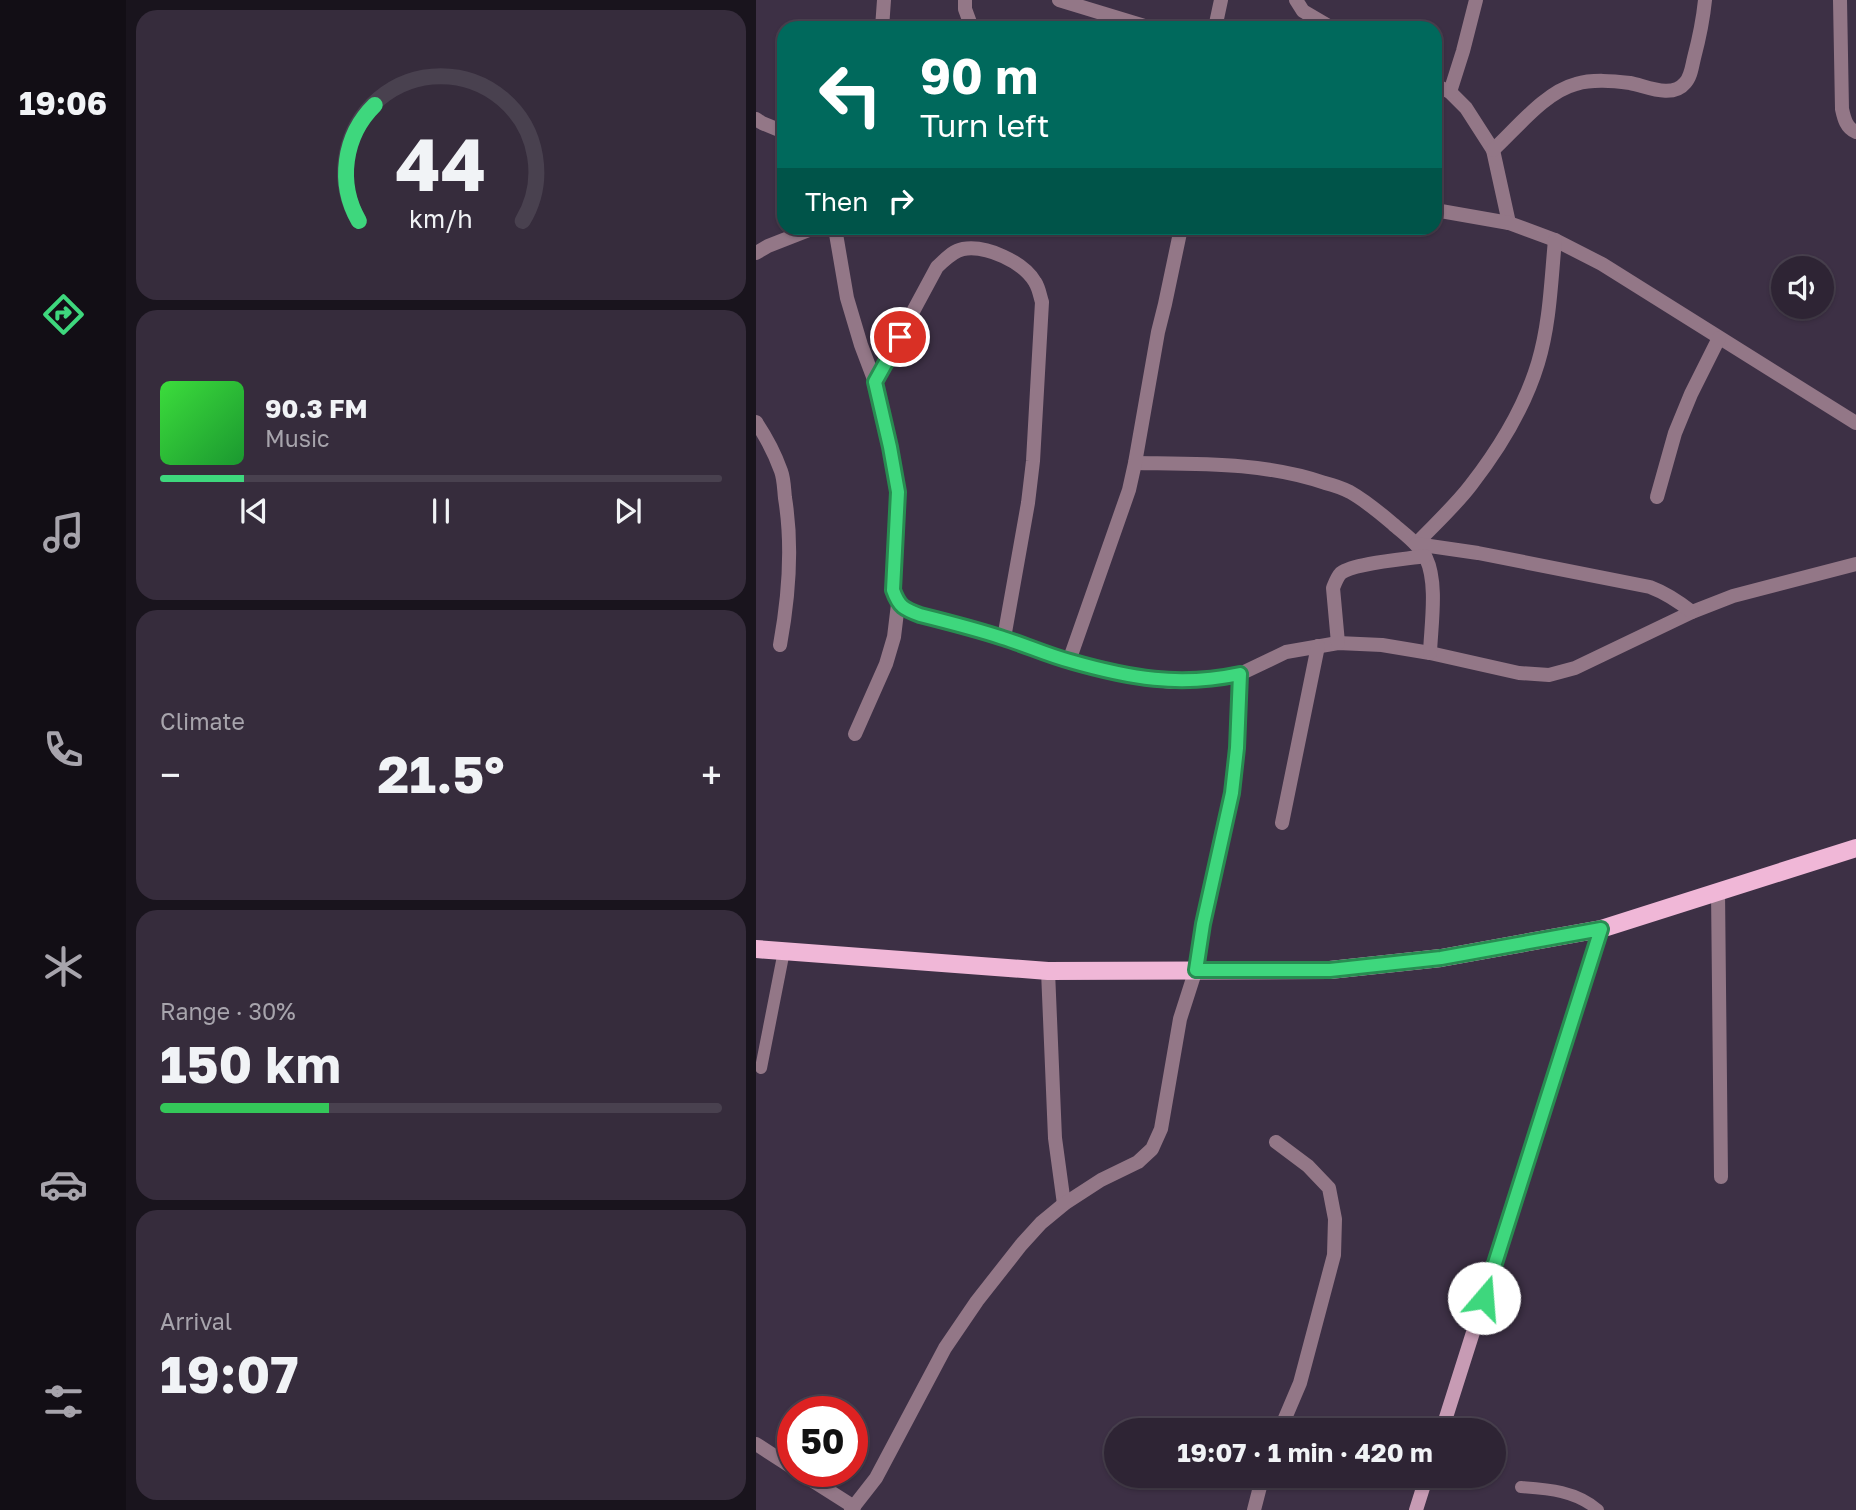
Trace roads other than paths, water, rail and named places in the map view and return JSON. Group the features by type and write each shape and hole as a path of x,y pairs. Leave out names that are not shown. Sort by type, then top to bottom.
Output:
{"main road":[{"path":"756,949 1048,971 1330,970 1441,958 1601,929 1856,848"},
{"path":"1446,1418 1601,929"},
{"path":"1416,1510 1423,1488"}],"street":[{"path":"882,21 884,0"},
{"path":"965,0 969,21"},
{"path":"1059,0 1129,21"},
{"path":"1216,21 1221,0"},
{"path":"1296,0 1303,11 1320,21"},
{"path":"1450,92 1476,0"},
{"path":"1493,150 1538,107 1558,92 1575,84 1600,81 1630,83 1674,91 1685,83 1691,71 1705,0"},
{"path":"1840,0 1842,109 1844,119 1856,132"},
{"path":"1442,88 1450,92 1466,108 1493,150 1509,223"},
{"path":"756,119 777,129"},
{"path":"1442,211 1509,223 1555,240 1602,264 1856,424"},
{"path":"756,253 796,235"},
{"path":"836,235 847,298 875,382 898,492 893,590 898,604 894,637 886,664 855,734"},
{"path":"1069,661 1129,490 1158,332 1180,235"},
{"path":"1416,544 1470,486 1494,453 1520,407 1538,363 1546,326 1555,240"},
{"path":"875,382 937,268 948,256 961,249 980,249 1009,259 1026,270 1037,284 1042,302 1033,461 1004,638"},
{"path":"1657,497 1675,433 1690,394 1718,338"},
{"path":"756,422 782,473 788,516 790,566 780,645"},
{"path":"1135,464 1259,468 1306,476 1348,490 1374,507 1416,544 1425,556 1432,586 1430,653"},
{"path":"1416,544 1478,553 1650,587 1671,596 1692,612"},
{"path":"1338,643 1333,588 1342,573 1353,568 1425,556"},
{"path":"898,604 920,615 1004,638 1069,661 1129,676 1171,682 1215,680 1240,674 1286,652 1338,643 1382,645 1519,673 1549,675 1575,668 1692,612 1733,596 1856,564"},
{"path":"1282,823 1318,646"},
{"path":"821,1487 853,1509 876,1478 945,1348 977,1301 1021,1245 1064,1203 1101,1180 1138,1162 1152,1149 1161,1129 1180,1019 1196,970 1203,924 1232,793 1240,674"},
{"path":"1718,891 1721,1177"},
{"path":"1048,971 1055,1138 1064,1203"},
{"path":"1276,1142 1308,1166 1329,1188 1335,1219 1334,1255 1300,1383 1285,1418"},
{"path":"756,1444 777,1458"},
{"path":"1254,1510 1260,1488"}],"lane":[{"path":"761,1068 784,951"},
{"path":"1521,1487 1558,1490 1588,1502 1598,1510"}]}
